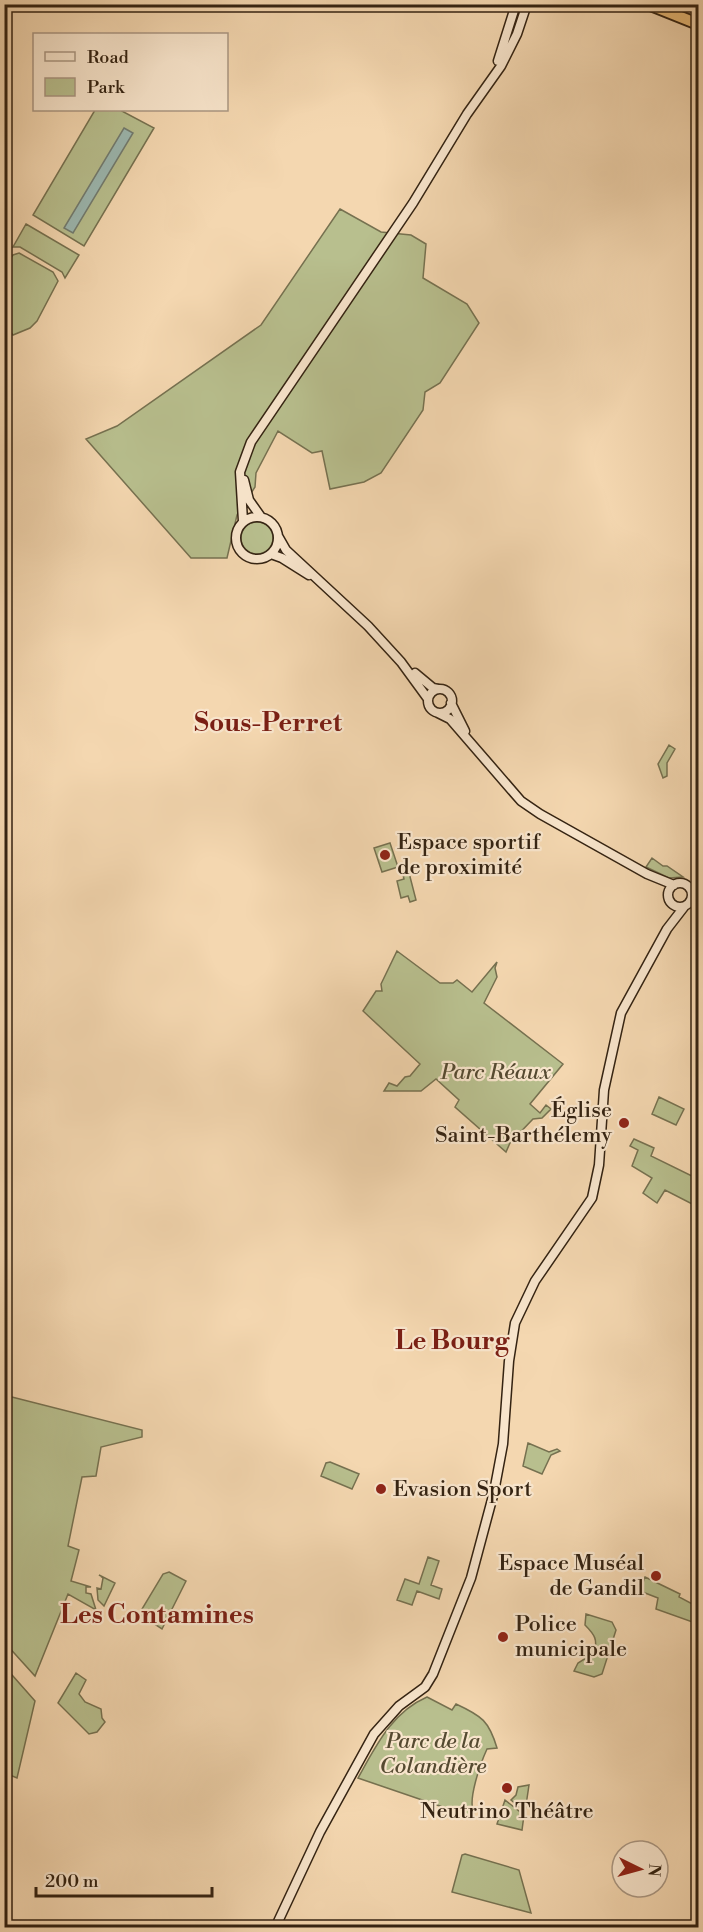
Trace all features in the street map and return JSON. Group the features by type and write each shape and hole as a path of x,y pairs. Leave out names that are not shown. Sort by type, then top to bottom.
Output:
{"highway":[{"path":"648,4 699,24"}],"main road":[{"path":"487,85 502,54 516,4"},
{"path":"278,536 277,543 270,554 259,559 241,553 235,540 236,533 243,522 241,466 244,454 413,203 501,66 518,34 527,4"},
{"path":"259,432 248,456 244,480 249,500 261,517 273,525 286,550 332,590 401,662 428,685 448,693 471,742"},
{"path":"243,522 261,517"},
{"path":"270,554 282,558 332,590"},
{"path":"277,1924 328,1816 374,1734 399,1706 429,1681 468,1585 500,1464 509,1361 516,1323 535,1281 592,1198 599,1165 604,1090 621,1013 667,929 692,898 691,890 686,885 674,885 647,874 540,814 512,790 450,719 431,708 429,699 401,662"},
{"path":"429,699 432,693 438,690"},
{"path":"438,712 448,710 451,703"},
{"path":"647,874 677,907 684,907"},
{"path":"667,929 670,898 674,885"}],"green space":[{"path":"94,111 122,111 154,128 84,246 33,215"},
{"path":"340,209 381,232 411,235 426,244 423,278 467,304 479,323 440,383 425,392 423,410 381,473 364,482 330,489 322,451 312,453 278,431 256,473 255,487 237,515 227,558 191,558 86,439 117,426 261,325"},
{"path":"26,224 79,255 65,278 62,272 20,247 13,247"},
{"path":"19,253 53,272 58,281 37,321 30,328 13,335 5,325 5,266 13,255"},
{"path":"257,522 268,527 273,538 268,549 257,554 246,549 241,538 246,527"},
{"path":"669,745 675,749 667,763 667,776 663,778 658,764"},
{"name":"Espace sportif de proximité","path":"390,843 398,867 382,872 374,848"},
{"path":"652,858 683,877 669,878 646,867"},
{"path":"407,865 416,900 410,902 408,896 401,898 397,881 404,879 401,866"},
{"name":"Parc Réaux","path":"397,951 440,983 453,983 457,980 472,992 497,962 495,968 497,977 484,1003 563,1064 530,1104 540,1113 546,1105 551,1109 542,1118 533,1119 510,1143 506,1152 455,1107 459,1100 436,1079 421,1091 384,1091 389,1083 397,1086 420,1064 363,1011 376,991 382,991 381,984"},
{"path":"659,1097 684,1109 676,1125 652,1114"},
{"path":"634,1139 654,1148 651,1156 698,1179 696,1195 698,1196 698,1207 665,1190 657,1203 643,1193 652,1178 632,1166 638,1150 630,1146"},
{"path":"4,1395 142,1430 142,1437 101,1447 96,1476 82,1477 68,1546 79,1550 71,1581 91,1587 86,1587 86,1593 91,1594 96,1610 68,1594 35,1676 5,1643"},
{"path":"528,1443 549,1452 557,1449 560,1451 551,1455 542,1474 523,1466"},
{"path":"330,1462 359,1474 352,1489 321,1476 326,1463"},
{"path":"428,1557 439,1561 431,1585 442,1589 439,1599 417,1591 412,1605 397,1600 405,1579 419,1584"},
{"path":"169,1572 186,1581 162,1629 139,1614 163,1574"},
{"path":"99,1575 115,1583 104,1606 98,1600 97,1588 101,1589 103,1578"},
{"path":"645,1577 680,1594 679,1597 698,1607 698,1624 656,1609 658,1598 640,1591"},
{"path":"586,1614 612,1622 616,1630 602,1674 594,1677 574,1671 578,1663 594,1653 596,1645 595,1638 585,1625"},
{"path":"5,1667 35,1701 17,1778 5,1773"},
{"path":"76,1673 86,1680 79,1694 85,1702 101,1709 105,1722 97,1732 89,1734 58,1703"},
{"name":"Parc de la Colandière","path":"427,1697 452,1710 456,1704 472,1712 483,1720 494,1739 497,1748 487,1749 481,1763 472,1799 474,1812 472,1817 358,1778 386,1731 404,1711"},
{"path":"529,1785 525,1812 511,1800 516,1795 518,1787"},
{"path":"505,1800 524,1815 522,1830 497,1824"},
{"path":"462,1855 519,1870 531,1913 452,1892"}],"water":[{"path":"124,128 133,133 73,233 64,228"}],"place":[{"name":"Espace sportif de proximité","path":"385,855"},
{"name":"Église Saint-Barthélemy","path":"624,1123"},
{"name":"Evasion Sport","path":"381,1489"},
{"name":"Espace Muséal de Gandil","path":"656,1576"},
{"name":"Police municipale","path":"503,1637"},
{"name":"Neutrino Théâtre","path":"507,1788"}],"district":[{"name":"Sous-Perret","path":"268,723"},
{"name":"Le Bourg","path":"452,1341"},
{"name":"Les Contamines","path":"157,1615"}]}
